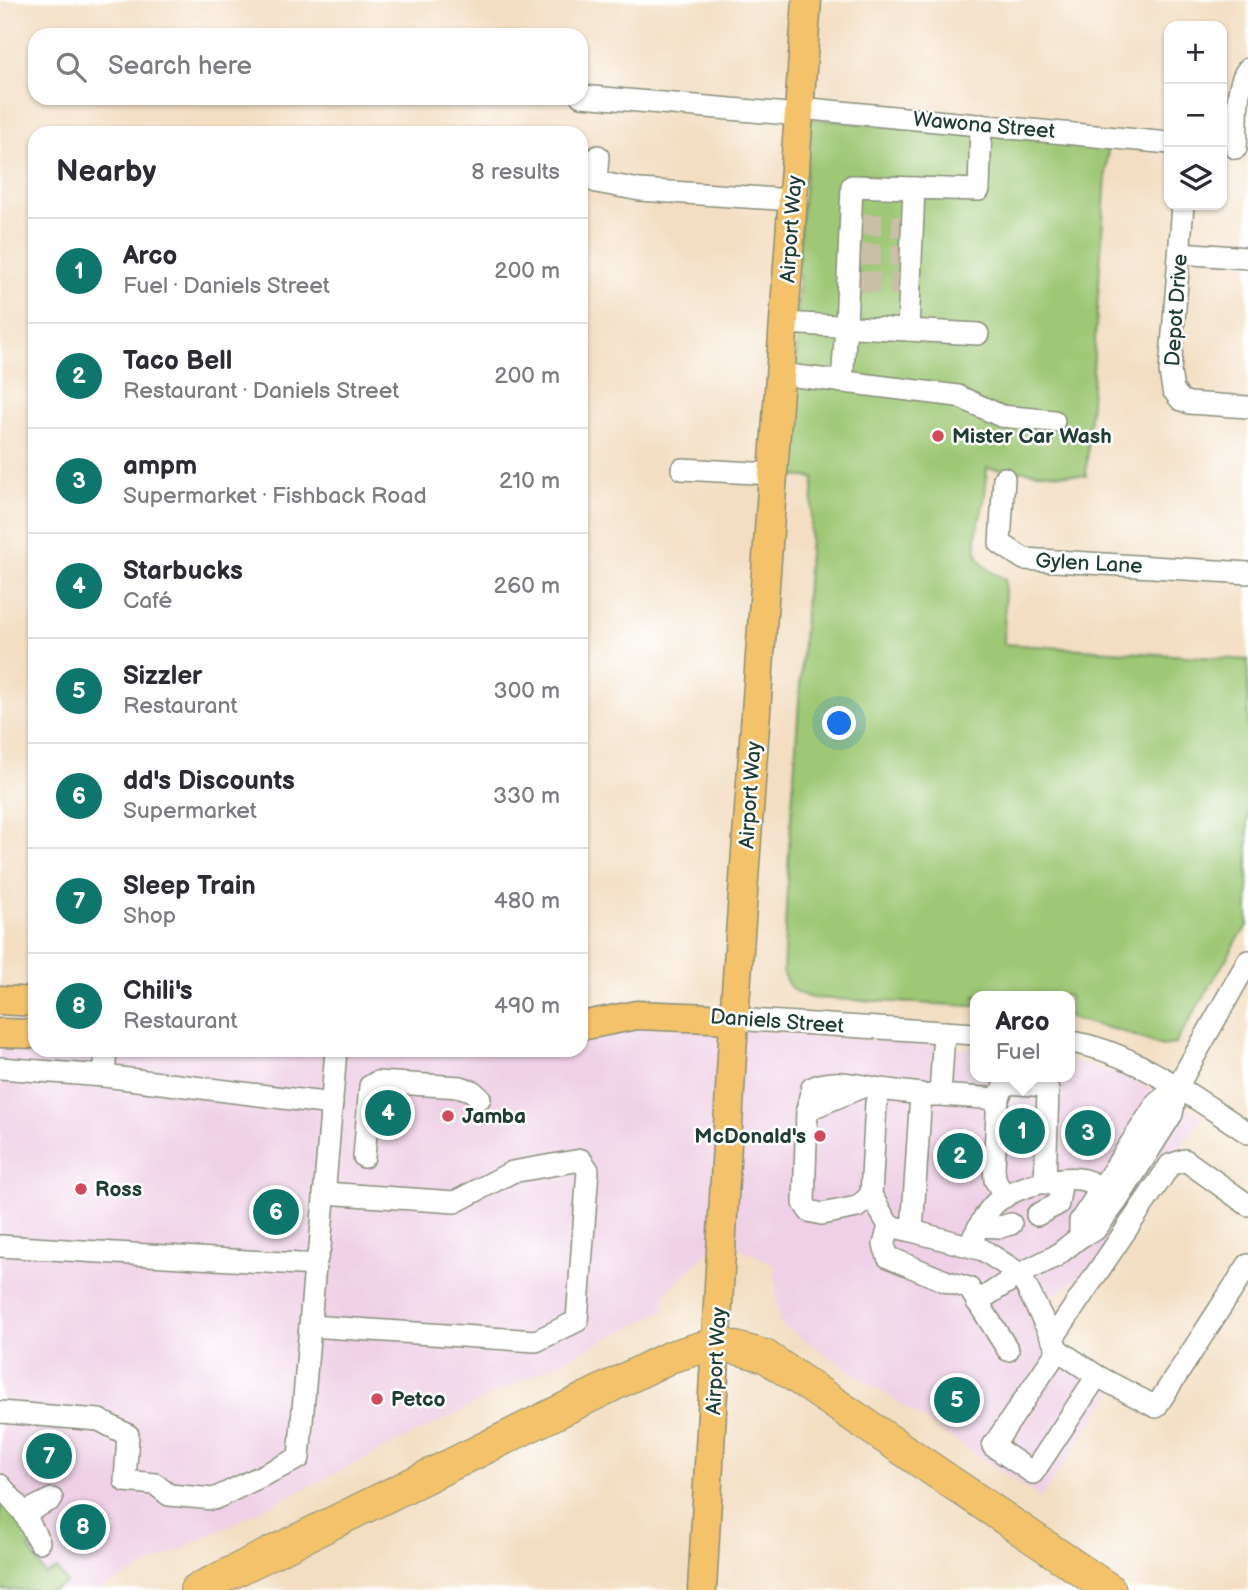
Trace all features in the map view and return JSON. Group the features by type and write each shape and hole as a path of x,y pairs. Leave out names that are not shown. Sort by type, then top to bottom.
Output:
{"highway":[{"path":"196,1590 670,1357 717,1343 765,1356 1110,1590"}],"main road":[{"name":"Airport Way","path":"702,1590 734,1019 807,0"},
{"path":"0,1000 28,1002"},
{"name":"Daniels Street","path":"588,1025 637,1015 734,1019"},
{"path":"0,1033 28,1034"}],"street":[{"path":"1235,148 1240,87 1248,69"},
{"name":"Wawona Street","path":"588,96 981,125 1164,143"},
{"path":"842,382 853,281 855,224 852,186 979,190 981,125"},
{"path":"598,156 596,182 640,190 793,200"},
{"path":"908,330 904,284 914,188"},
{"name":"Depot Drive","path":"1183,210 1170,372 1173,390 1181,400 1189,403 1241,407"},
{"path":"1180,253 1248,258"},
{"path":"784,323 978,334"},
{"path":"780,374 958,396 1001,416 1054,421"},
{"path":"682,469 773,474"},
{"name":"Gylen Lane","path":"1004,478 1000,543 1024,559 1248,573"},
{"path":"977,1302 1020,1274 1056,1256 1080,1237 1080,1221 1109,1195 1157,1103 1177,1087 1248,961"},
{"name":"Daniels Street","path":"734,1019 970,1034"},
{"path":"912,1231 931,1095 944,1032"},
{"path":"1075,1043 1126,1060 1177,1087 1248,1133"},
{"path":"104,1076 105,1057"},
{"path":"0,1412 99,1420 128,1435 125,1481 155,1484 169,1496 214,1499 299,1458 335,1057"},
{"path":"0,1068 104,1076 332,1104"},
{"path":"364,1157 370,1086 377,1082 461,1087 480,1098"},
{"path":"871,1195 857,1206 822,1214 809,1211 804,1203 807,1110 812,1088 823,1083 931,1095 998,1099"},
{"path":"1005,1197 995,1180 994,1167 998,1099 1008,1083 1044,1086 1048,1090 1053,1181 1058,1204 1037,1215"},
{"path":"872,1088 876,1103 871,1195 889,1226 884,1245 888,1257 969,1288 1008,1350"},
{"path":"310,1326 536,1341 577,1321 588,1170 581,1160 512,1172 455,1202 324,1193"},
{"path":"1097,1376 1033,1473 993,1446 1170,1165 1185,1160 1248,1205"},
{"path":"969,1245 992,1207 1005,1197 1053,1181 1084,1180 1137,1214"},
{"path":"980,1226 1000,1227 1011,1224"},
{"path":"889,1226 983,1250 1020,1274 1056,1344 1097,1376 1156,1407 1248,1265"},
{"path":"0,1246 315,1265"},
{"path":"0,1485 24,1513 39,1542"},
{"path":"24,1513 52,1499"}],"shaded area":[{"path":"636,1028 722,1029 718,1243 666,1292 665,1310 99,1590 0,1590 0,1036 28,1038 28,1057 588,1057 588,1036"},
{"path":"741,1029 970,1049 970,1082 1075,1082 1075,1062 1126,1076 1203,1116 1100,1262 1048,1300 1069,1351 1119,1383 1041,1498 779,1323 774,1264 729,1243"}],"green space":[{"path":"811,119 1108,145 1086,476 987,468 976,547 983,564 1005,579 1004,644 1248,660 1248,926 1175,1044 1162,1046 1124,1032 1075,1020 1075,991 970,991 970,1006 812,998 793,990 787,983 783,972 789,850 814,478 794,476 799,241"},
{"path":"0,1492 36,1543 29,1547 45,1575 57,1569 67,1583 54,1590 0,1590"}],"tunnel":[{"path":"861,224 903,227"},
{"path":"860,254 900,256"},
{"path":"859,281 900,284"}],"place":[{"name":"Mister Car Wash","path":"938,436"},
{"name":"Starbucks","path":"388,1113"},
{"name":"Jamba","path":"448,1116"},
{"name":"Arco","path":"1022,1131"},
{"name":"ampm","path":"1088,1133"},
{"name":"McDonald's","path":"820,1136"},
{"name":"Taco Bell","path":"960,1156"},
{"name":"Ross","path":"81,1189"},
{"name":"dd's Discounts","path":"276,1212"},
{"name":"Petco","path":"377,1399"},
{"name":"Sizzler","path":"957,1400"},
{"name":"Sleep Train","path":"49,1456"},
{"name":"Chili's","path":"83,1527"}]}
